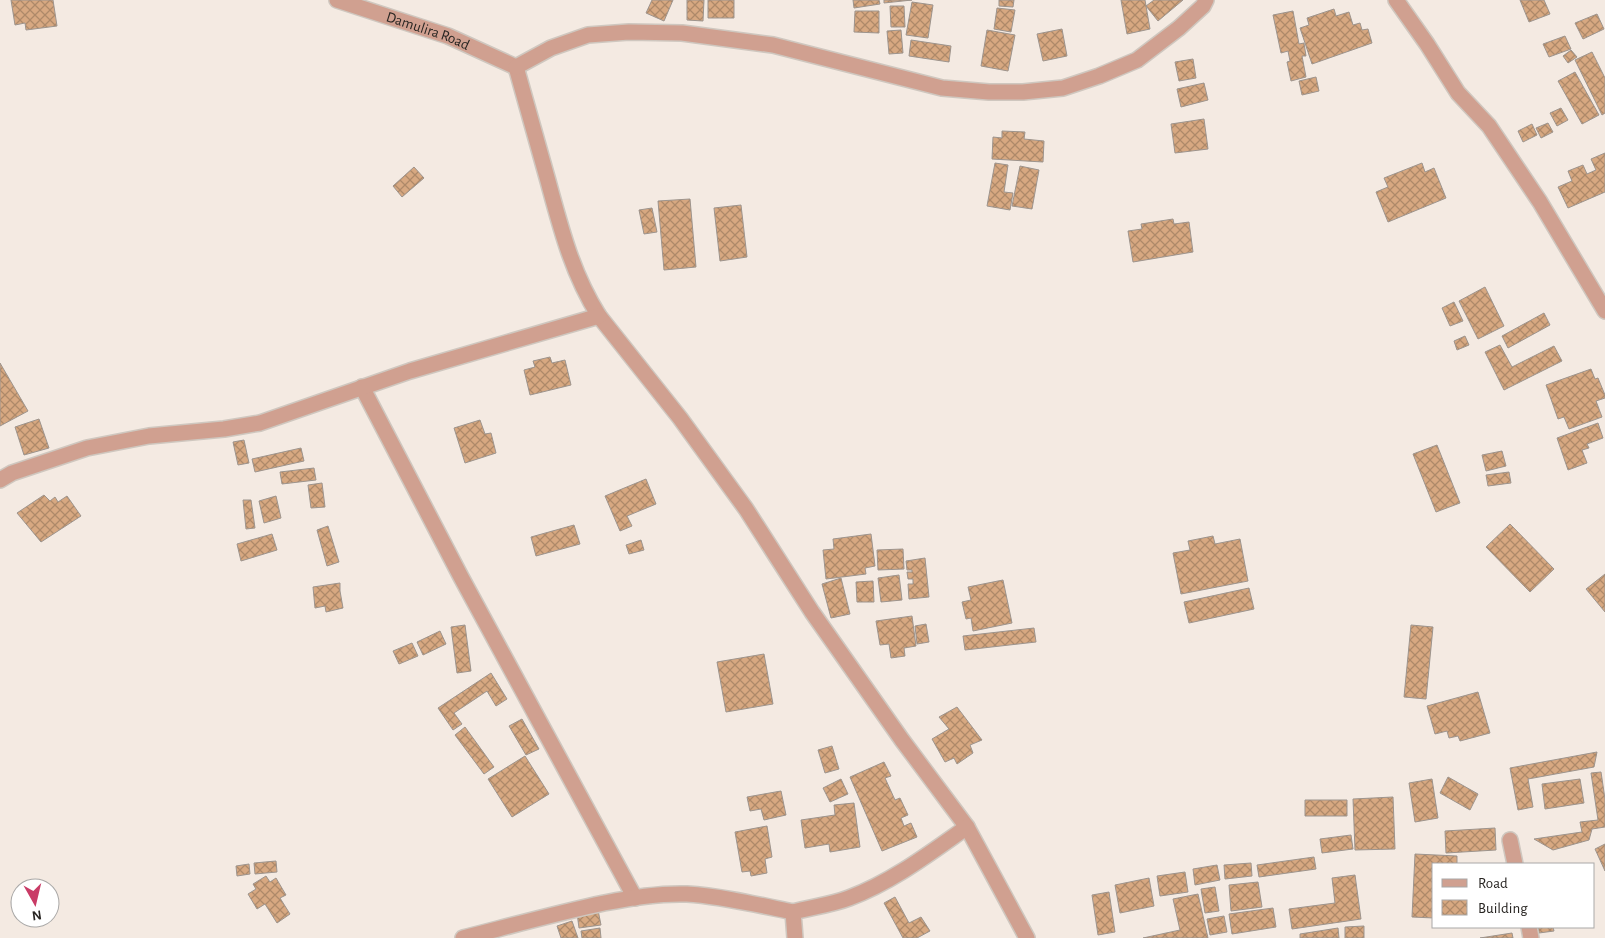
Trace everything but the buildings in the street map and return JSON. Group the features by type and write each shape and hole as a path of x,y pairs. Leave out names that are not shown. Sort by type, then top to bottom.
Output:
{"street":[{"name":"Damulira Road","path":"337,0 448,36 516,67"},
{"path":"1027,938 967,827 902,740 829,636 740,501 680,418 598,316 577,275 560,227 516,67 552,48 588,35 629,32 682,32 773,45 942,88 989,92 1023,92 1063,88 1099,76 1137,60 1179,28 1203,6 1206,0"},
{"path":"1396,0 1458,93 1489,126 1540,202 1605,311"},
{"path":"0,480 12,473 87,448 149,436 224,429 260,423 306,408 362,386 598,316"},
{"path":"362,386 457,568 635,898"},
{"path":"464,938 571,910 635,898 688,894 793,912 848,899 884,882 917,862 967,827"},
{"path":"1510,840 1515,863"},
{"path":"793,912 794,938"}]}
